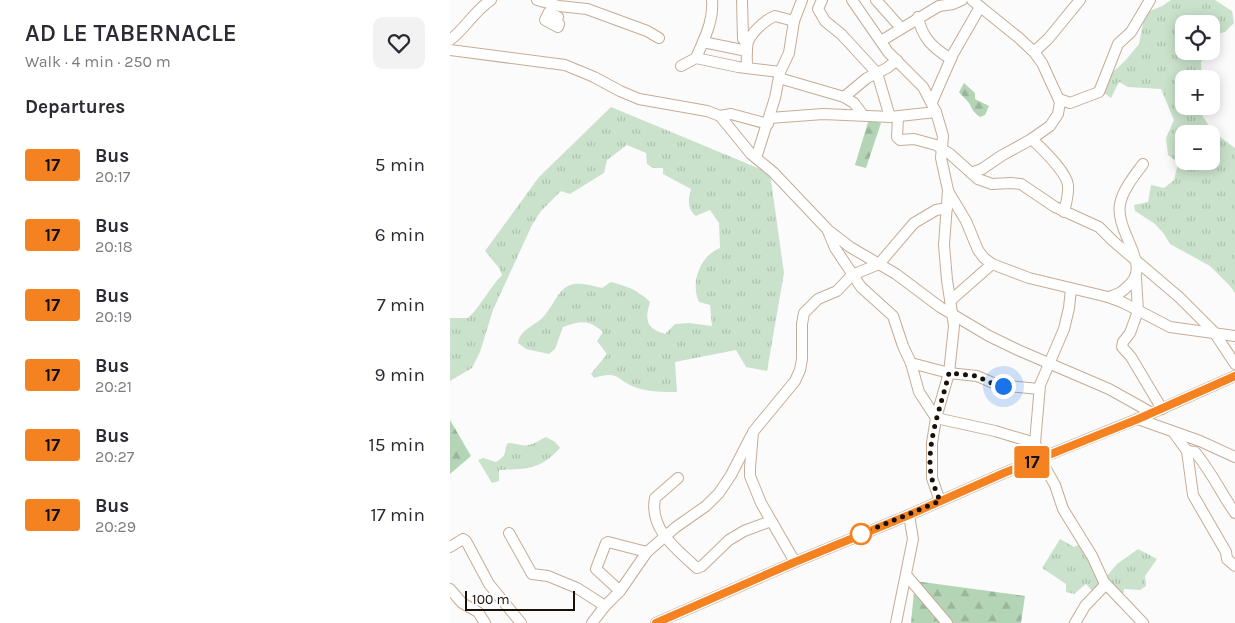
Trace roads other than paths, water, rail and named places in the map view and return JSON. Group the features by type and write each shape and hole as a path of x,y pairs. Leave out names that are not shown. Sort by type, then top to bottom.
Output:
{"street":[{"path":"450,40 466,25 478,9 491,0"},
{"path":"537,0 559,6 587,9 647,31 658,38"},
{"path":"696,58 712,15 712,0"},
{"path":"742,0 743,39 747,48 747,67"},
{"path":"756,158 769,121 780,75 789,53 794,21 802,0"},
{"path":"822,0 818,9 825,21 841,34 877,73 894,117 897,137 899,139 904,141 919,140 943,148 978,179 988,183 1021,184 1064,212 1099,227 1180,297 1214,332 1235,364"},
{"path":"852,0 888,52 924,86 944,136 941,158 948,190 944,245 953,339 949,373 936,418 932,443 932,478 940,501"},
{"path":"876,0 901,28"},
{"path":"881,41 939,6 953,4 962,0"},
{"path":"1034,52 1048,39 1080,0"},
{"path":"1059,99 1070,103 1100,92 1118,44 1131,32 1150,0"},
{"path":"933,107 951,59 976,3 1004,24 1034,52 1042,63 1059,99 1060,107 1056,118 1050,126 1032,139 982,169 970,173"},
{"path":"747,48 756,31 771,18 775,16 794,21"},
{"path":"918,18 924,37 939,52 951,59"},
{"path":"703,42 747,48"},
{"path":"450,50 565,65 594,76 620,91 639,99 707,111 720,116 751,154 786,185 828,230 896,274 940,308 996,339 1157,411"},
{"path":"681,66 696,58 780,75 844,97 854,103 863,115"},
{"path":"844,97 867,78 887,68 897,60"},
{"path":"720,116 731,114 769,121 823,114 894,117 933,107"},
{"path":"1032,139 1058,167 1067,182 1064,212"},
{"path":"1144,164 1126,190 1120,203 1122,228 1137,261 1138,310 1130,333 1122,342 1122,346 1131,357 1157,411"},
{"path":"948,190 966,221 978,250 992,264 1029,278 1108,297 1170,326 1235,336"},
{"path":"592,623 620,591 647,552 706,506 719,493 731,475 753,432 795,381 802,359 802,324 804,313 818,299 837,291 852,275 879,264 914,223 936,210 947,208"},
{"path":"828,230 835,248 852,275 862,288 893,316 911,363 919,392 936,418 995,431 1035,444"},
{"path":"950,301 992,264"},
{"path":"1108,297 1123,292 1136,278"},
{"path":"1071,289 1066,321 1039,389 1035,444 1055,485 1063,509 1092,556 1105,585 1143,623"},
{"path":"911,363 949,373 976,376 998,386 1039,389"},
{"path":"656,623 795,562 1157,411 1235,376"},
{"path":"1138,419 1200,441 1235,457"},
{"path":"753,432 750,476 761,503 795,562"},
{"path":"1174,432 1187,451 1193,495 1226,552 1227,559 1235,566"},
{"path":"1187,451 1195,452 1204,462 1235,513"},
{"path":"678,478 655,498 655,517 664,537 699,568 729,540 744,531 771,521"},
{"path":"896,623 914,534 909,515"},
{"path":"509,534 532,574 548,576 577,588 605,606"},
{"path":"450,547 464,539 489,584 522,623"},
{"path":"620,591 596,569 606,543 647,552"},
{"path":"907,576 947,623"},
{"path":"1075,623 1085,606 1105,585"},
{"path":"450,589 462,603 478,612 485,623"}]}
